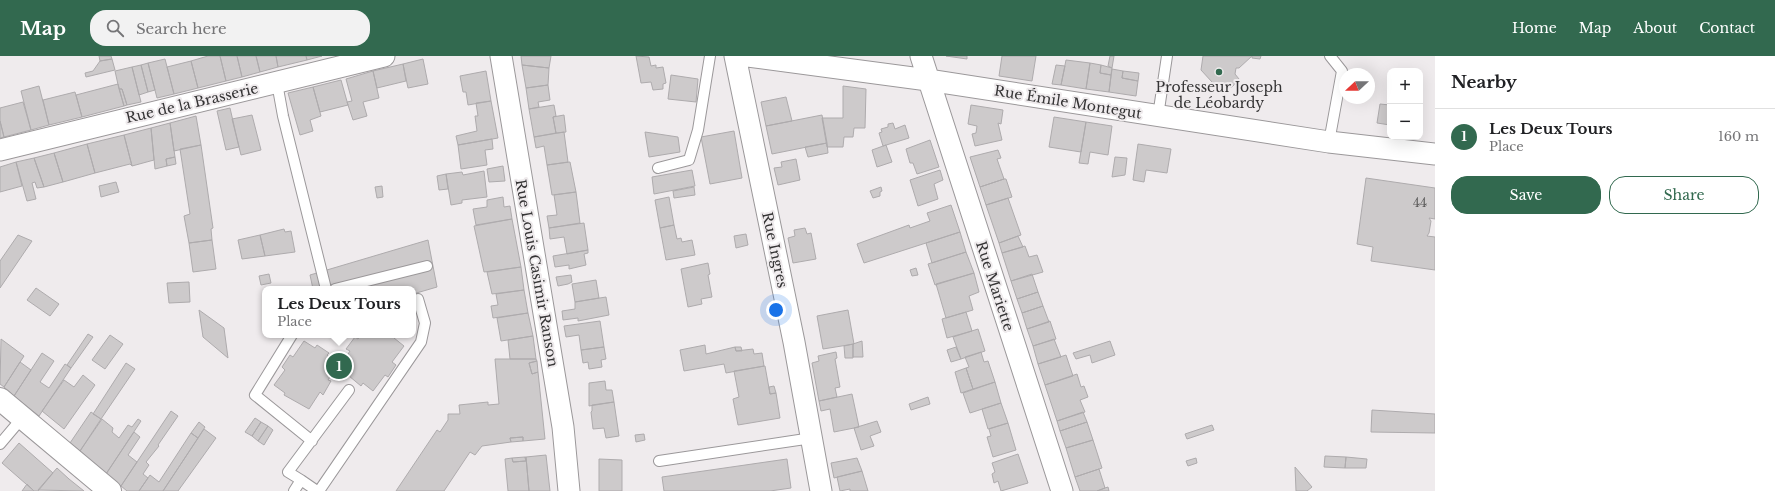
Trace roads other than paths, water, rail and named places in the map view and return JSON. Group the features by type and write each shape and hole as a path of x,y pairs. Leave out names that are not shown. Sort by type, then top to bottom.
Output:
{"main road":[{"path":"0,399 110,491"}],"street":[{"name":"Rue de la Brasserie","path":"0,150 384,56"},
{"name":"Rue Louis Casimir Ranson","path":"501,56 563,427 569,491"},
{"name":"Rue Ingres","path":"735,56 794,342 821,491"},
{"name":"Rue Émile Montegut","path":"748,56 928,80 1329,142 1435,154"},
{"name":"Rue Mariette","path":"920,56 1062,491"}],"lane":[{"path":"658,168 689,160 698,130 710,56"},
{"path":"1158,116 1167,56"},
{"path":"1329,142 1342,71 1330,56"},
{"path":"277,83 282,116 325,286"},
{"path":"347,286 427,266"},
{"path":"349,390 288,472 318,491 421,342 424,323 418,299"},
{"path":"290,338 255,396 312,441"},
{"path":"0,444 22,418"},
{"path":"659,461 812,438"},
{"path":"294,491 301,480"}],"place":[{"name":"Professeur Joseph de Léobardy","path":"1219,72"},
{"name":"Les Deux Tours","path":"339,366"}]}
